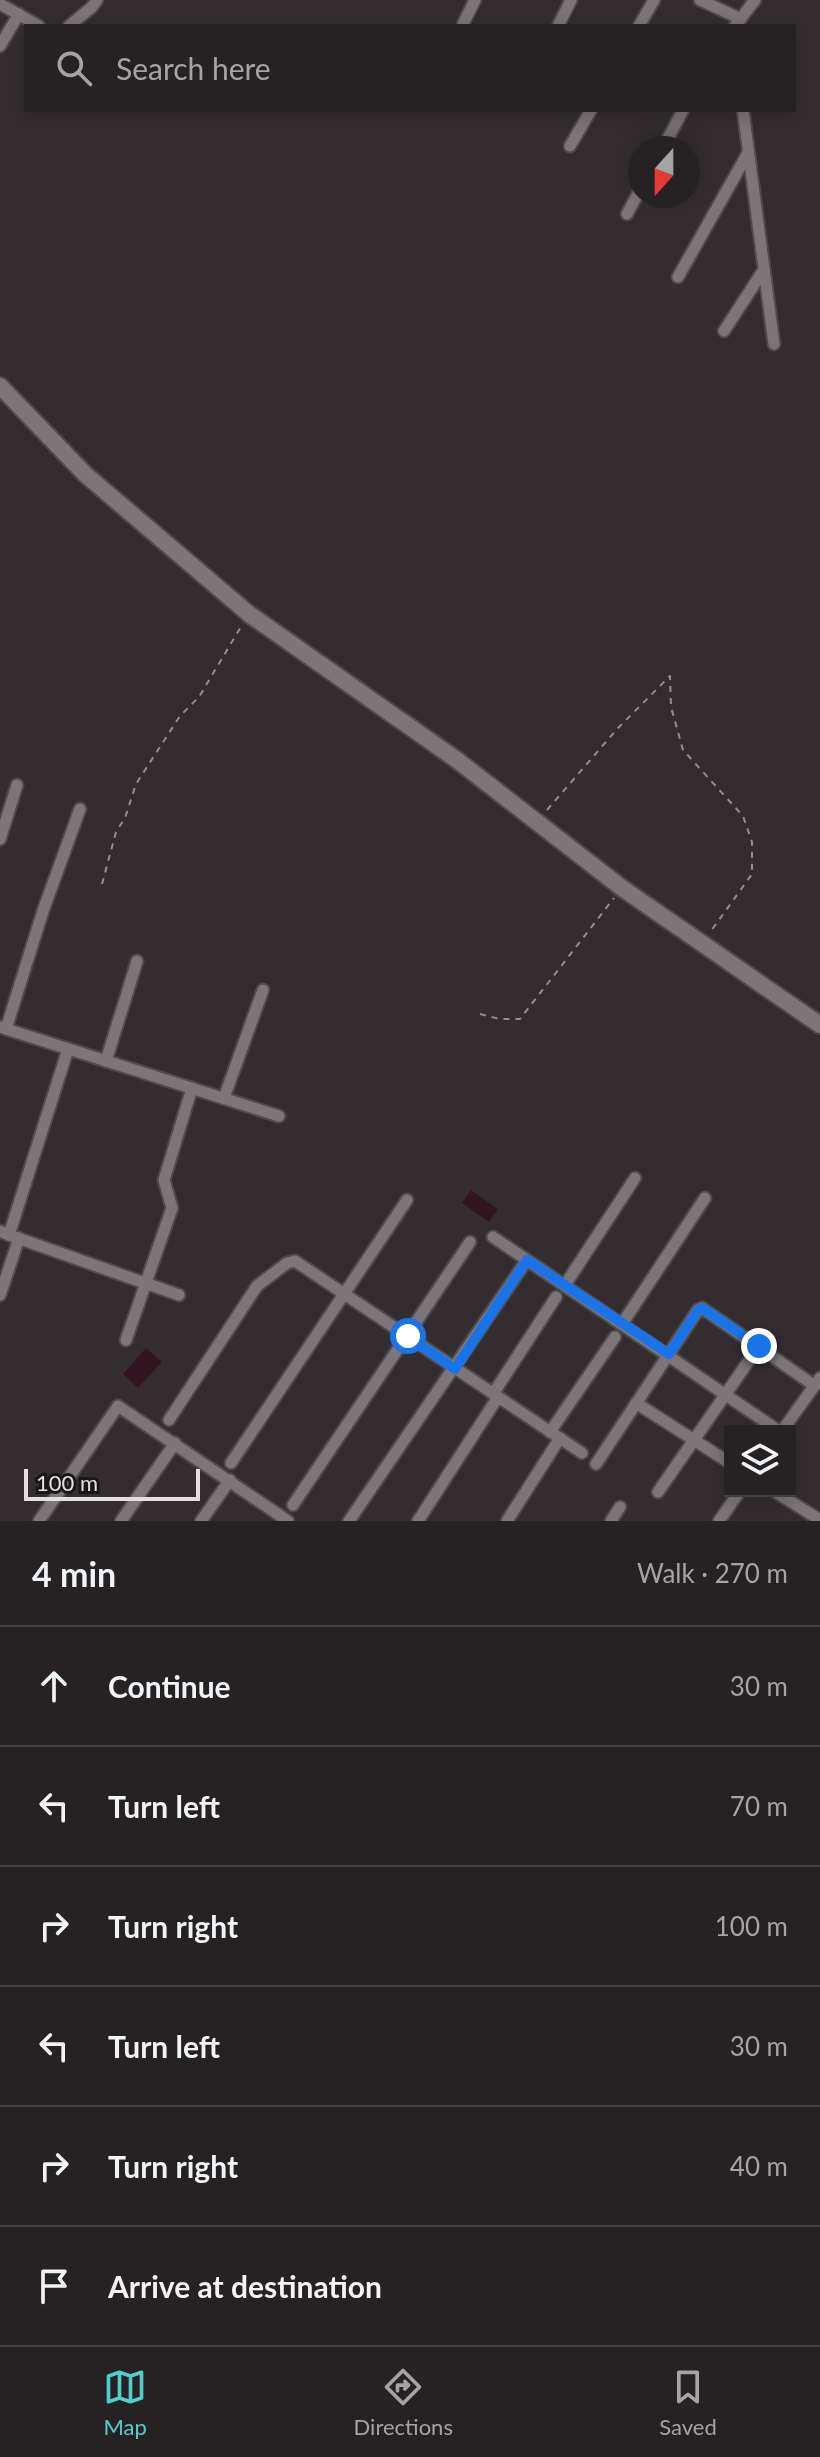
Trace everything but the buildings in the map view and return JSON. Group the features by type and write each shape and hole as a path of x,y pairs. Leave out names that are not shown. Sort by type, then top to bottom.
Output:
{"street":[{"path":"71,24 97,0"},
{"path":"463,24 475,0"},
{"path":"559,24 571,0"},
{"path":"640,24 654,0"},
{"path":"700,0 738,23 755,0"},
{"path":"0,4 36,24"},
{"path":"0,46 19,14"},
{"path":"570,146 590,112"},
{"path":"669,136 682,112"},
{"path":"743,112 774,344"},
{"path":"678,277 748,153"},
{"path":"627,214 630,208"},
{"path":"724,331 763,271"},
{"path":"0,386 86,475 249,614 457,760 622,888 820,1025"},
{"path":"0,839 17,785"},
{"path":"80,809 3,1028 279,1116"},
{"path":"106,1061 137,961"},
{"path":"224,1098 263,990"},
{"path":"0,1295 9,1235 68,1049"},
{"path":"126,1340 172,1208 164,1180 192,1088"},
{"path":"565,1285 635,1178"},
{"path":"622,1324 705,1198"},
{"path":"231,1463 407,1200"},
{"path":"9,1235 179,1295"},
{"path":"493,1237 772,1425"},
{"path":"293,1505 470,1242"},
{"path":"349,1521 527,1260"},
{"path":"169,1420 257,1286 287,1263 295,1261 582,1453"},
{"path":"418,1521 556,1297"},
{"path":"596,1464 702,1308 818,1382 786,1425"},
{"path":"507,1521 615,1337"},
{"path":"658,1492 759,1346"},
{"path":"636,1403 724,1459"},
{"path":"39,1521 118,1406 288,1521"},
{"path":"121,1521 175,1443"},
{"path":"201,1521 230,1480"},
{"path":"719,1521 736,1497"},
{"path":"784,1497 819,1519"},
{"path":"611,1521 620,1507"}],"path":[{"path":"102,884 116,832 125,818 136,784 180,716 199,697 249,614"},
{"path":"535,823 618,728 670,676 671,707 683,750 743,816 752,842 752,874 703,944"},
{"path":"480,1014 500,1019 520,1019 622,888"}],"shaded area":[{"path":"471,1190 498,1209 489,1222 462,1203"},
{"path":"146,1348 162,1362 138,1388 123,1374"}],"route":[{"path":"408,1336 455,1369 527,1260 669,1354 702,1308 759,1346"}]}
